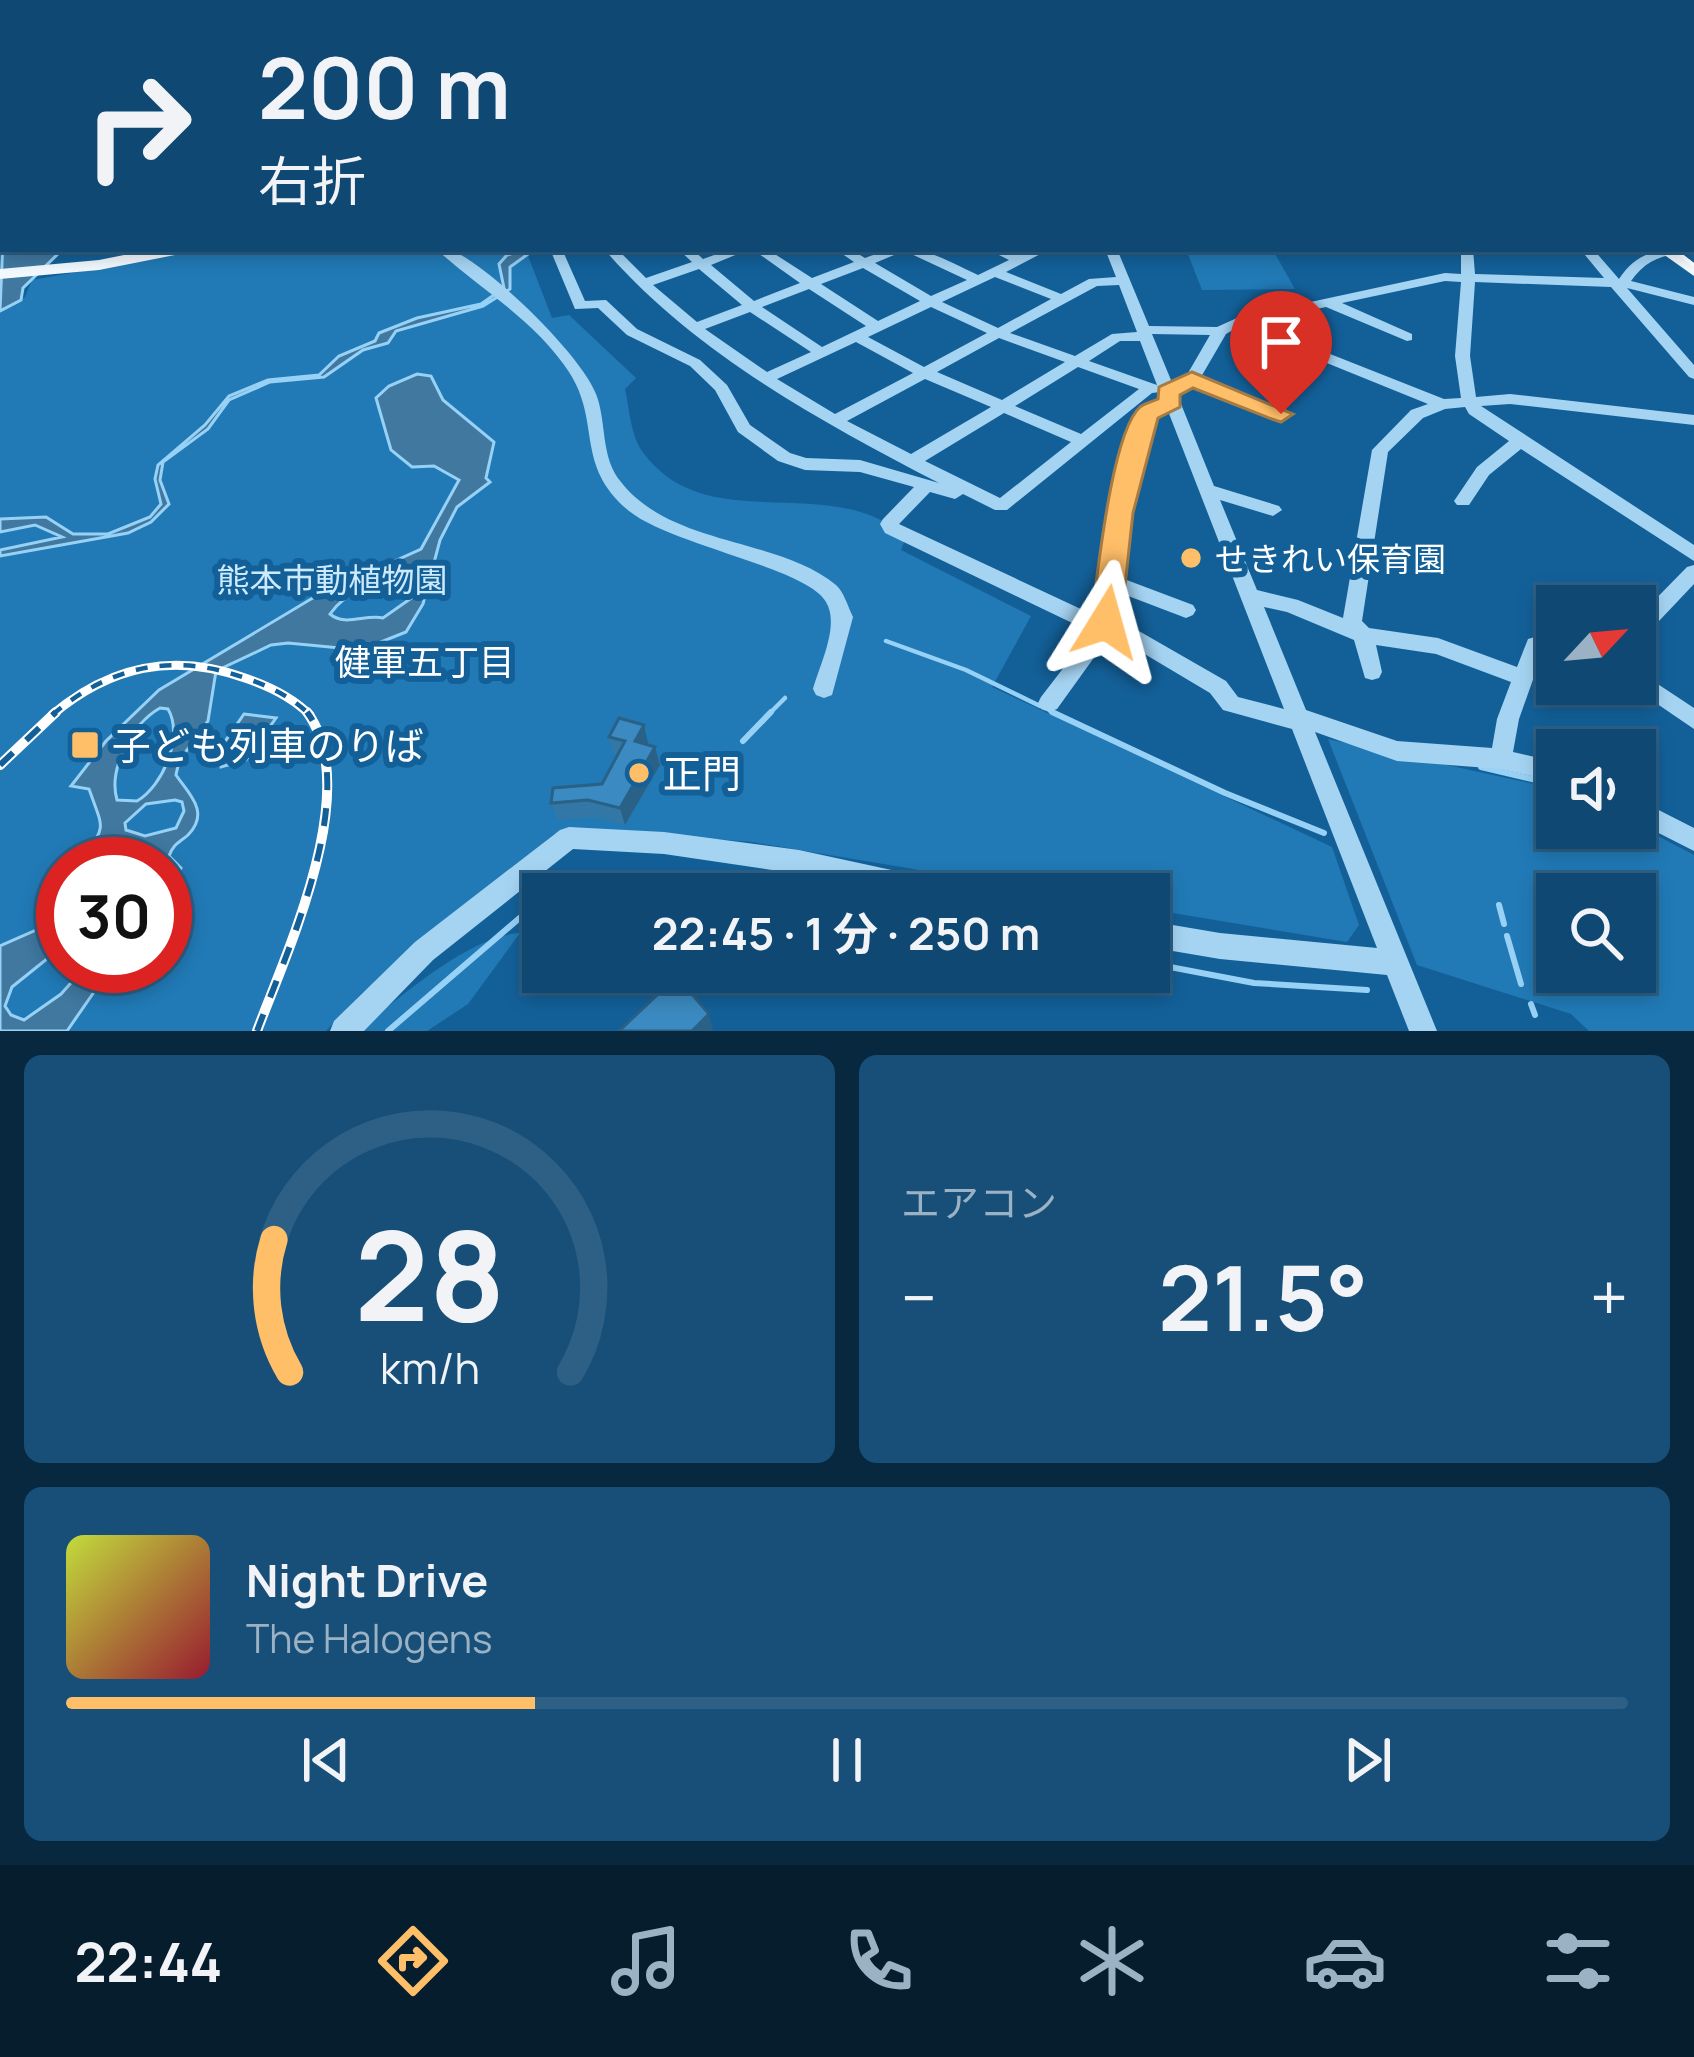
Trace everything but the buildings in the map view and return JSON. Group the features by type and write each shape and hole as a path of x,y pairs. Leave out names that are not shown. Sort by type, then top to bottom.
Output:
{"main road":[{"path":"1669,252 1694,271"},
{"path":"0,274 50,271 148,253"}],"street":[{"path":"446,252 526,318 580,378 591,404 598,458 618,491 662,521 832,592 843,617 824,689"},
{"path":"557,252 580,306 601,303 632,332 694,363 721,388 744,428 784,457 805,464 860,466 1000,506"},
{"path":"613,252 642,284 765,379 834,421 1000,506"},
{"path":"687,252 753,307 822,353"},
{"path":"642,284 735,252"},
{"path":"762,252 877,327"},
{"path":"845,252 931,302 998,333 1163,393"},
{"path":"695,328 893,252"},
{"path":"918,252 978,280"},
{"path":"1000,252 1020,260"},
{"path":"765,379 1037,252"},
{"path":"1112,252 1163,393 1302,721 1423,1031"},
{"path":"1468,252 1472,277 1463,344 1468,403 1517,443 1690,544"},
{"path":"1589,252 1694,374"},
{"path":"1618,282 1631,268 1660,252"},
{"path":"994,272 1062,299"},
{"path":"911,462 1117,337 1220,331 1237,322 1402,283 1472,277 1618,282 1694,302"},
{"path":"834,421 1094,282 1123,281"},
{"path":"1327,302 1407,337"},
{"path":"1237,322 1442,404"},
{"path":"1000,506 1082,440 1192,379 1220,331"},
{"path":"857,337 923,372 1082,440"},
{"path":"694,363 725,352"},
{"path":"1192,379 1281,414"},
{"path":"1049,704 1104,625 1119,513 1141,426 1163,393"},
{"path":"1372,672 1363,635 1352,623 1380,450 1417,414 1442,404 1552,402 1694,420"},
{"path":"1463,501 1483,471 1517,443"},
{"path":"927,485 891,528 1104,625 1218,687 1231,704 1397,751 1501,759 1536,767"},
{"path":"1206,490 1273,510"},
{"path":"1656,611 1694,572"},
{"path":"1113,582 1186,610"},
{"path":"1248,596 1291,605 1363,635 1438,646 1523,678"},
{"path":"1501,759 1508,719 1536,644"},
{"path":"1656,693 1694,719"},
{"path":"1656,820 1694,840"},
{"path":"523,873 568,838 664,843 851,873"},
{"path":"344,1031 424,951 522,874"},
{"path":"1170,938 1396,964"}],"green space":[{"name":"熊本市動植物園","path":"190,252 532,252 528,256 552,318 569,315 636,378 625,389 635,438 669,478 700,493 734,500 842,508 875,517 906,537 901,550 1031,616 992,687 1332,847 1359,925 1347,942 1170,912 1170,873 937,873 752,842 574,828 554,834 361,994 326,1031 0,1031 0,313 25,297 32,280"},
{"path":"1187,252 1274,252 1295,289 1202,290"},
{"path":"1328,739 1536,784 1536,849 1656,849 1656,835 1694,855 1694,1031 1589,1031 1571,1014 1417,965"},
{"path":"520,933 468,1004 427,1031 357,1031 457,956 500,936"}],"shaded area":[{"path":"2,252 60,252 23,288 21,300 0,311"},
{"path":"531,252 510,267 510,289 483,306 396,331 388,343 363,350 324,377 270,382 229,400 208,429 163,462 160,480 169,504 151,522 128,533 0,556 0,550 62,537 35,525 0,532 0,519 46,517 73,534 108,534 150,517 161,504 155,479 158,465 205,425 229,396 268,380 319,375 339,356 375,341 379,333 417,318 481,304 504,288 499,264 507,255"},
{"path":"417,374 431,376 443,400 494,442 486,478 490,482 457,507 440,540 423,604 406,632 361,650 271,645 216,671 208,721 179,761 176,775 195,803 195,827 186,837 96,837 100,822 89,789 71,786 106,741 159,690 311,599 421,549 459,480 434,466 412,467 391,450 376,398 389,386","holes":["407,576 419,584 420,592 383,618 342,620 330,614 364,587 386,579","160,708 168,709 172,720 168,760 146,794 137,801 117,800 116,775 125,748 140,725","182,802 184,811 176,828 145,836 126,830 125,823 146,804"]},
{"path":"244,714 276,718 246,760 221,767 217,753"},
{"path":"36,930 36,968 12,987 5,1006 11,1015 24,1020 62,993 93,993 67,1031 0,1031 0,946"}],"waterway":[{"path":"886,641 966,670 1040,706"},
{"path":"771,712 785,698"},
{"path":"1050,711 1059,715"},
{"path":"743,741 771,712"},
{"path":"768,715 771,712"},
{"path":"1052,712 1225,793 1324,833"},
{"path":"1481,767 1536,780"},
{"path":"1499,905 1504,924"},
{"path":"388,1031 522,916"},
{"path":"1507,936 1521,984"},
{"path":"1170,967 1254,983 1367,990"},
{"path":"1531,1004 1535,1015"}],"tram line":[{"path":"1677,252 1694,265"}],"railway":[{"path":"52,715 96,685 143,668 168,665 245,678 280,693 307,713"},
{"path":"0,765 56,712"},
{"path":"257,1031 301,916 324,826 327,783 322,745 307,713"}],"place":[{"name":"せきれい保育園","path":"1191,558"},
{"name":"子ども列車のりば","path":"85,745"},
{"name":"正門","path":"639,773"}],"district":[{"name":"健軍五丁目","path":"425,661"}],"route":[{"path":"1106,622 1111,611 1119,513 1141,426 1149,413 1171,402 1167,392 1192,379 1281,414"}]}
